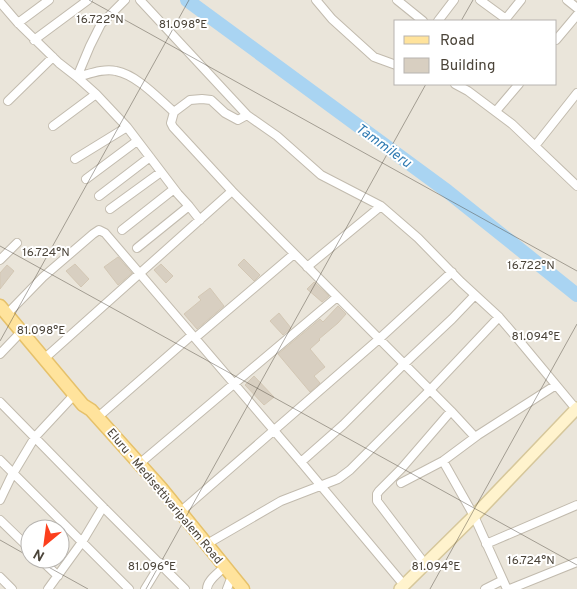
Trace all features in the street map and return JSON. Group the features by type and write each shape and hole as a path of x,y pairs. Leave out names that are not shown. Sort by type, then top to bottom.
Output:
{"main road":[{"name":"Eluru - Medisettivaripalem Road","path":"3,310 83,405 98,417 139,464 243,589"},
{"path":"402,587 474,516 576,408"}],"street":[{"path":"18,23 49,0"},
{"path":"34,40 88,0"},
{"path":"77,77 101,24 125,0"},
{"path":"140,0 246,115 277,136 321,175 381,206 418,238 499,317 576,408"},
{"path":"397,0 422,20"},
{"path":"439,20 454,0"},
{"path":"480,0 505,20 521,0"},
{"path":"567,0 577,8"},
{"path":"320,1 332,19 374,57 394,64"},
{"path":"0,2 34,40 96,94 127,128 200,220"},
{"path":"557,39 577,15"},
{"path":"8,101 53,57"},
{"path":"77,77 105,70 116,70 131,76 154,93 174,112"},
{"path":"457,85 468,91 512,124 577,186"},
{"path":"496,111 518,85"},
{"path":"535,146 577,93"},
{"path":"53,126 96,94"},
{"path":"246,115 238,120 225,113 211,100 202,98 190,100 174,112 171,123 232,192 475,437"},
{"path":"75,159 127,128"},
{"path":"86,179 137,141"},
{"path":"99,196 150,157"},
{"path":"110,209 161,172"},
{"path":"571,180 577,172"},
{"path":"122,230 174,189"},
{"path":"45,358 232,192"},
{"path":"137,248 189,206"},
{"path":"307,267 381,206"},
{"path":"3,310 93,234 99,230 106,233 301,462 402,587"},
{"path":"0,260 17,243"},
{"path":"98,417 294,254"},
{"path":"180,512 379,339 452,272"},
{"path":"301,462 343,425 475,295"},
{"path":"139,464 337,297"},
{"path":"207,544 281,501 338,479 350,470 499,317"},
{"path":"0,354 22,331"},
{"path":"402,483 444,461 475,437 556,385"},
{"path":"0,500 35,437 75,394"},
{"path":"0,402 185,589"},
{"path":"425,564 377,501 377,494 451,411"},
{"path":"0,460 129,589"},
{"path":"444,461 474,516 508,589 577,562"},
{"path":"486,544 577,505"},
{"path":"48,589 82,542 103,507"},
{"path":"0,520 20,539"},
{"path":"145,589 161,564"},
{"path":"51,569 58,576"},
{"path":"205,588 229,571"},
{"path":"227,589 229,571"},
{"path":"0,577 12,589"},
{"path":"485,589 503,580"}],"shaded area":[{"path":"0,0 577,0 577,589 0,589"}],"building":[{"path":"118,257 132,273 118,285 104,267"},
{"path":"244,259 260,275 254,281 238,265"},
{"path":"75,264 89,279 81,287 66,271"},
{"path":"161,264 173,276 166,283 154,270"},
{"path":"7,265 14,271 0,289 0,273"},
{"path":"314,282 329,296 322,302 307,289"},
{"path":"210,288 224,306 197,329 184,314 201,300 198,297"},
{"path":"338,306 346,314 310,349 325,367 314,376 320,383 310,392 278,354 320,319 323,322"},
{"path":"279,313 291,328 283,335 270,321"},
{"path":"254,376 274,397 264,405 245,385"}],"waterway":[{"name":"Tammileru","path":"187,0 447,191 577,295"}]}
